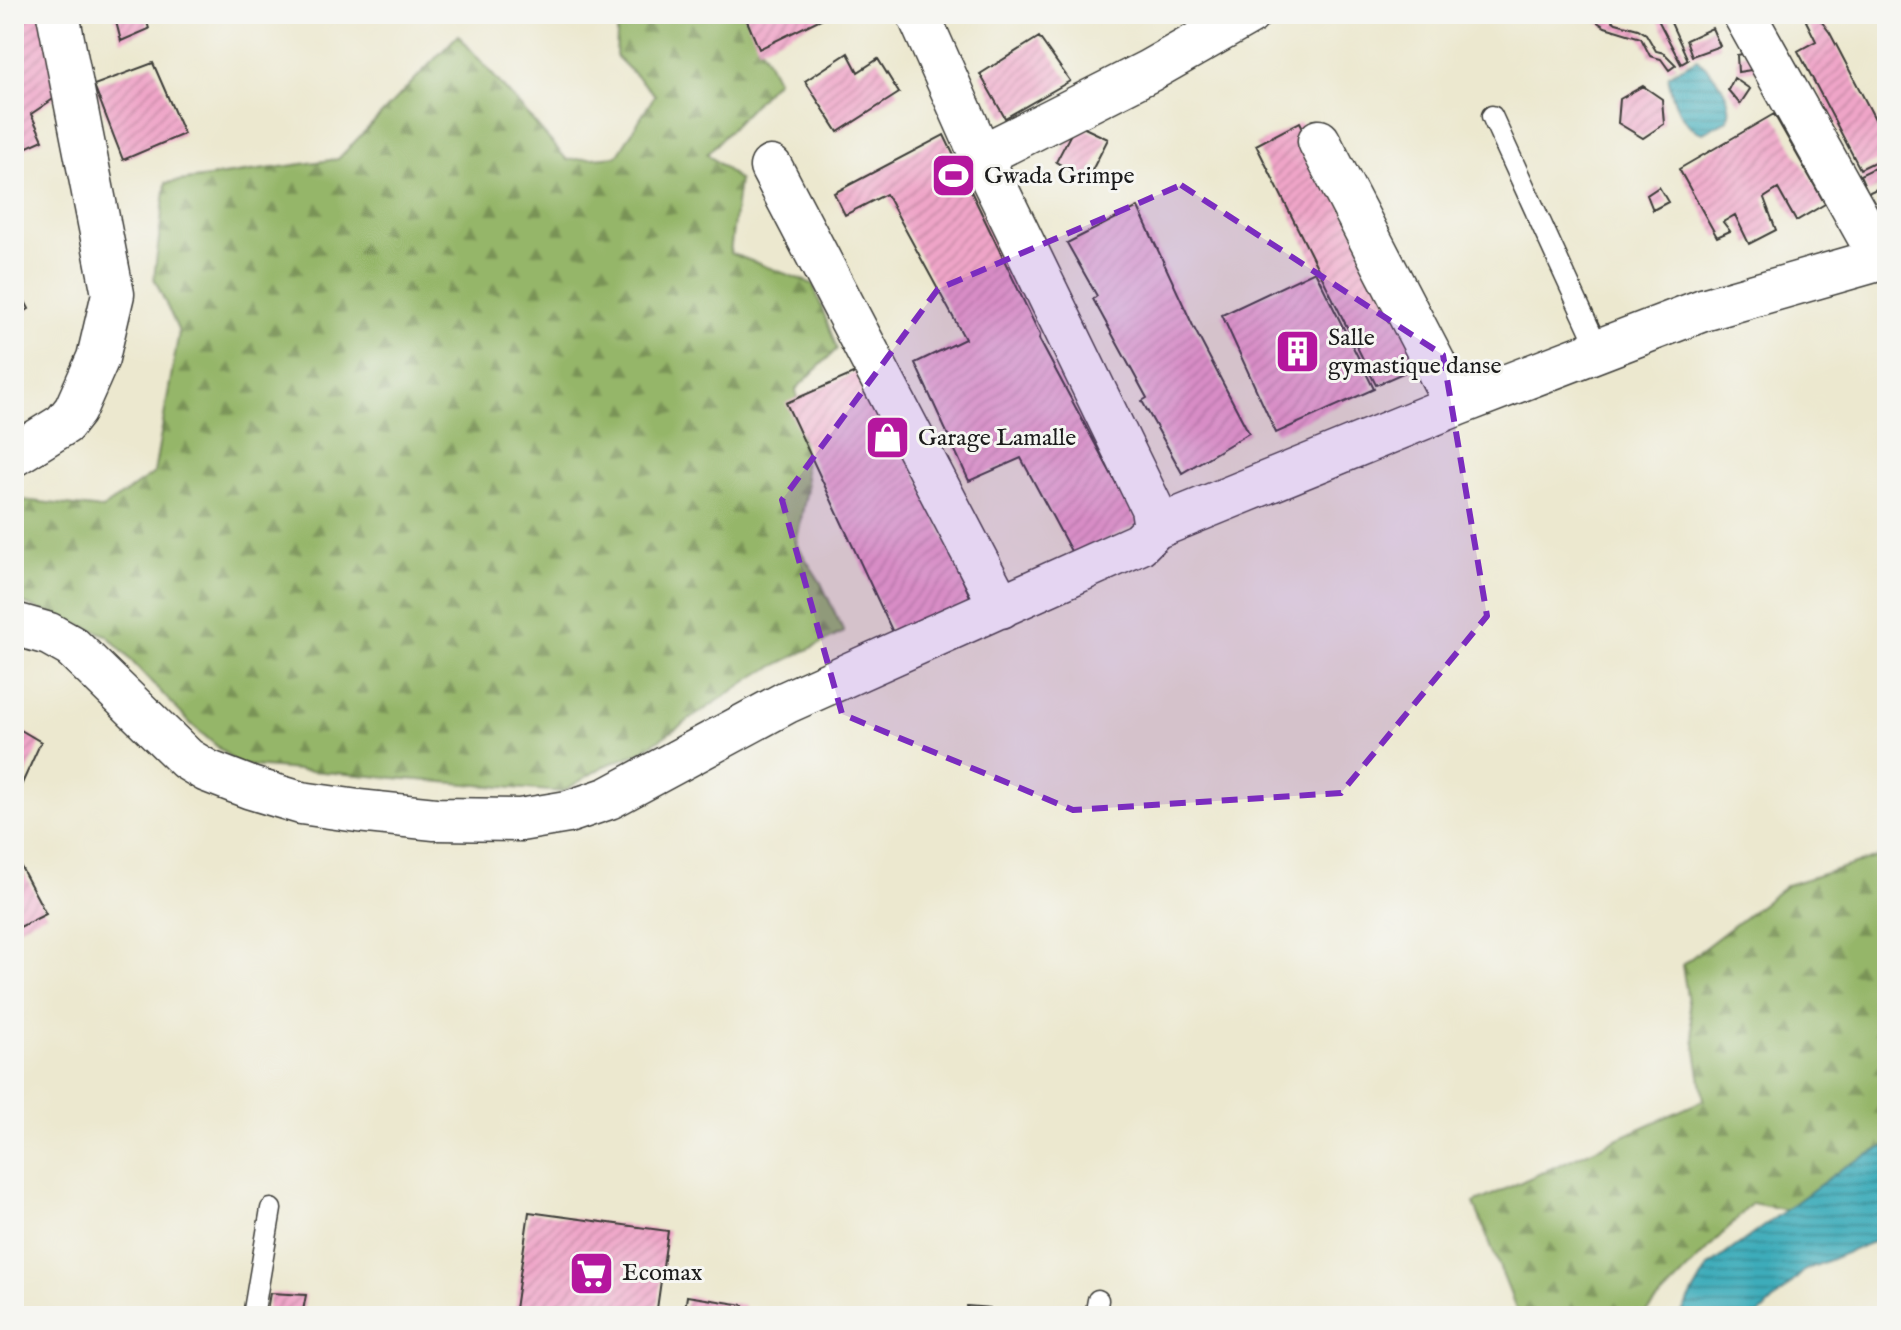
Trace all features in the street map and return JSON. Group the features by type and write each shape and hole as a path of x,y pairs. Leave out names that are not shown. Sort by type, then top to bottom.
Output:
{"street":[{"path":"14,455 64,424 75,410 98,358 113,294 58,14"},
{"path":"918,14 981,156 1152,508 1155,528"},
{"path":"981,156 1149,71 1249,14"},
{"path":"14,624 49,634 72,647 187,759 207,771 301,803 435,819 520,820 568,812 609,798 787,702 1139,544 1155,528 1456,405 1703,310 1884,258 1744,14"},
{"path":"1319,141 1456,405"},
{"path":"771,167 1001,607"}],"lane":[{"path":"1492,116 1599,350"},
{"path":"253,1316 271,1209"}],"highlighted area":[{"path":"1181,185 1443,355 1487,616 1341,793 1073,810 842,714 782,500 938,289"}],"green space":[{"path":"618,14 744,14 777,80 707,154 739,180 730,253 813,284 837,349 796,389 807,489 796,544 821,583 844,632 758,674 639,753 604,766 562,792 239,765 192,725 107,635 14,600 14,499 102,509 154,473 179,332 154,278 166,183 338,159 458,35 567,160 617,156 655,95 616,56"},
{"path":"1887,854 1887,1230 1752,1203 1643,1316 1519,1316 1474,1203 1704,1100 1682,965 1787,885"}],"water":[{"path":"1697,59 1722,86 1729,103 1727,120 1703,133 1683,117 1674,101 1668,75"},
{"path":"1887,1145 1887,1236 1805,1270 1758,1316 1680,1316 1708,1267 1844,1167"}],"building":[{"path":"14,14 47,14 65,91 31,114 43,140 14,153"},
{"path":"114,14 145,14 149,29 121,41"},
{"path":"744,14 831,14 759,49"},
{"path":"1592,14 1604,14 1616,23 1638,29 1646,34 1656,51 1664,53 1676,65 1669,70 1661,59 1650,56 1641,38 1605,27"},
{"path":"1655,14 1667,14 1688,60 1681,64"},
{"path":"1816,14 1830,33 1887,142 1887,156 1860,169 1798,51 1816,41 1806,21"},
{"path":"1712,28 1720,46 1692,56 1686,40"},
{"path":"1039,37 1070,81 1005,118 980,74"},
{"path":"1754,52 1758,69 1738,72 1737,55"},
{"path":"848,53 858,72 878,59 899,93 838,132 805,81"},
{"path":"153,63 184,134 123,160 94,85"},
{"path":"1734,78 1750,89 1740,104 1728,90"},
{"path":"1643,86 1662,99 1664,124 1643,138 1618,123 1620,99"},
{"path":"1774,114 1825,204 1796,221 1778,189 1764,198 1776,230 1749,244 1735,215 1723,222 1730,231 1717,237 1679,169"},
{"path":"1300,122 1421,365 1376,385 1256,145"},
{"path":"1076,124 1108,139 1087,180 1056,162"},
{"path":"944,135 1040,335 1039,339 1138,524 1073,555 1021,458 969,481 915,363 965,339 886,194 845,215 834,193"},
{"path":"1887,162 1887,184 1868,193 1860,175"},
{"path":"1659,187 1668,202 1653,210 1647,195"},
{"path":"1138,207 1194,328 1249,433 1182,473 1142,401 1147,398 1093,299 1097,296 1067,243"},
{"name":"Salle gymastique danse","path":"1315,271 1374,389 1276,433 1222,315"},
{"path":"14,280 29,309 14,318"},
{"path":"869,367 972,601 896,639 786,403"},
{"path":"14,726 41,742 14,801"},
{"path":"21,867 46,914 14,930 14,871"},
{"name":"Ecomax","path":"529,1212 668,1231 656,1316 514,1316"},
{"path":"270,1293 306,1295 302,1316 266,1316"},
{"path":"687,1296 744,1305 743,1316 684,1316"},
{"path":"967,1306 990,1308 989,1316 966,1316"}],"place":[{"name":"Gwada Grimpe","path":"953,176"},
{"name":"Salle gymastique danse","path":"1297,352"},
{"name":"Garage Lamalle","path":"887,438"},
{"name":"Ecomax","path":"591,1273"}]}
